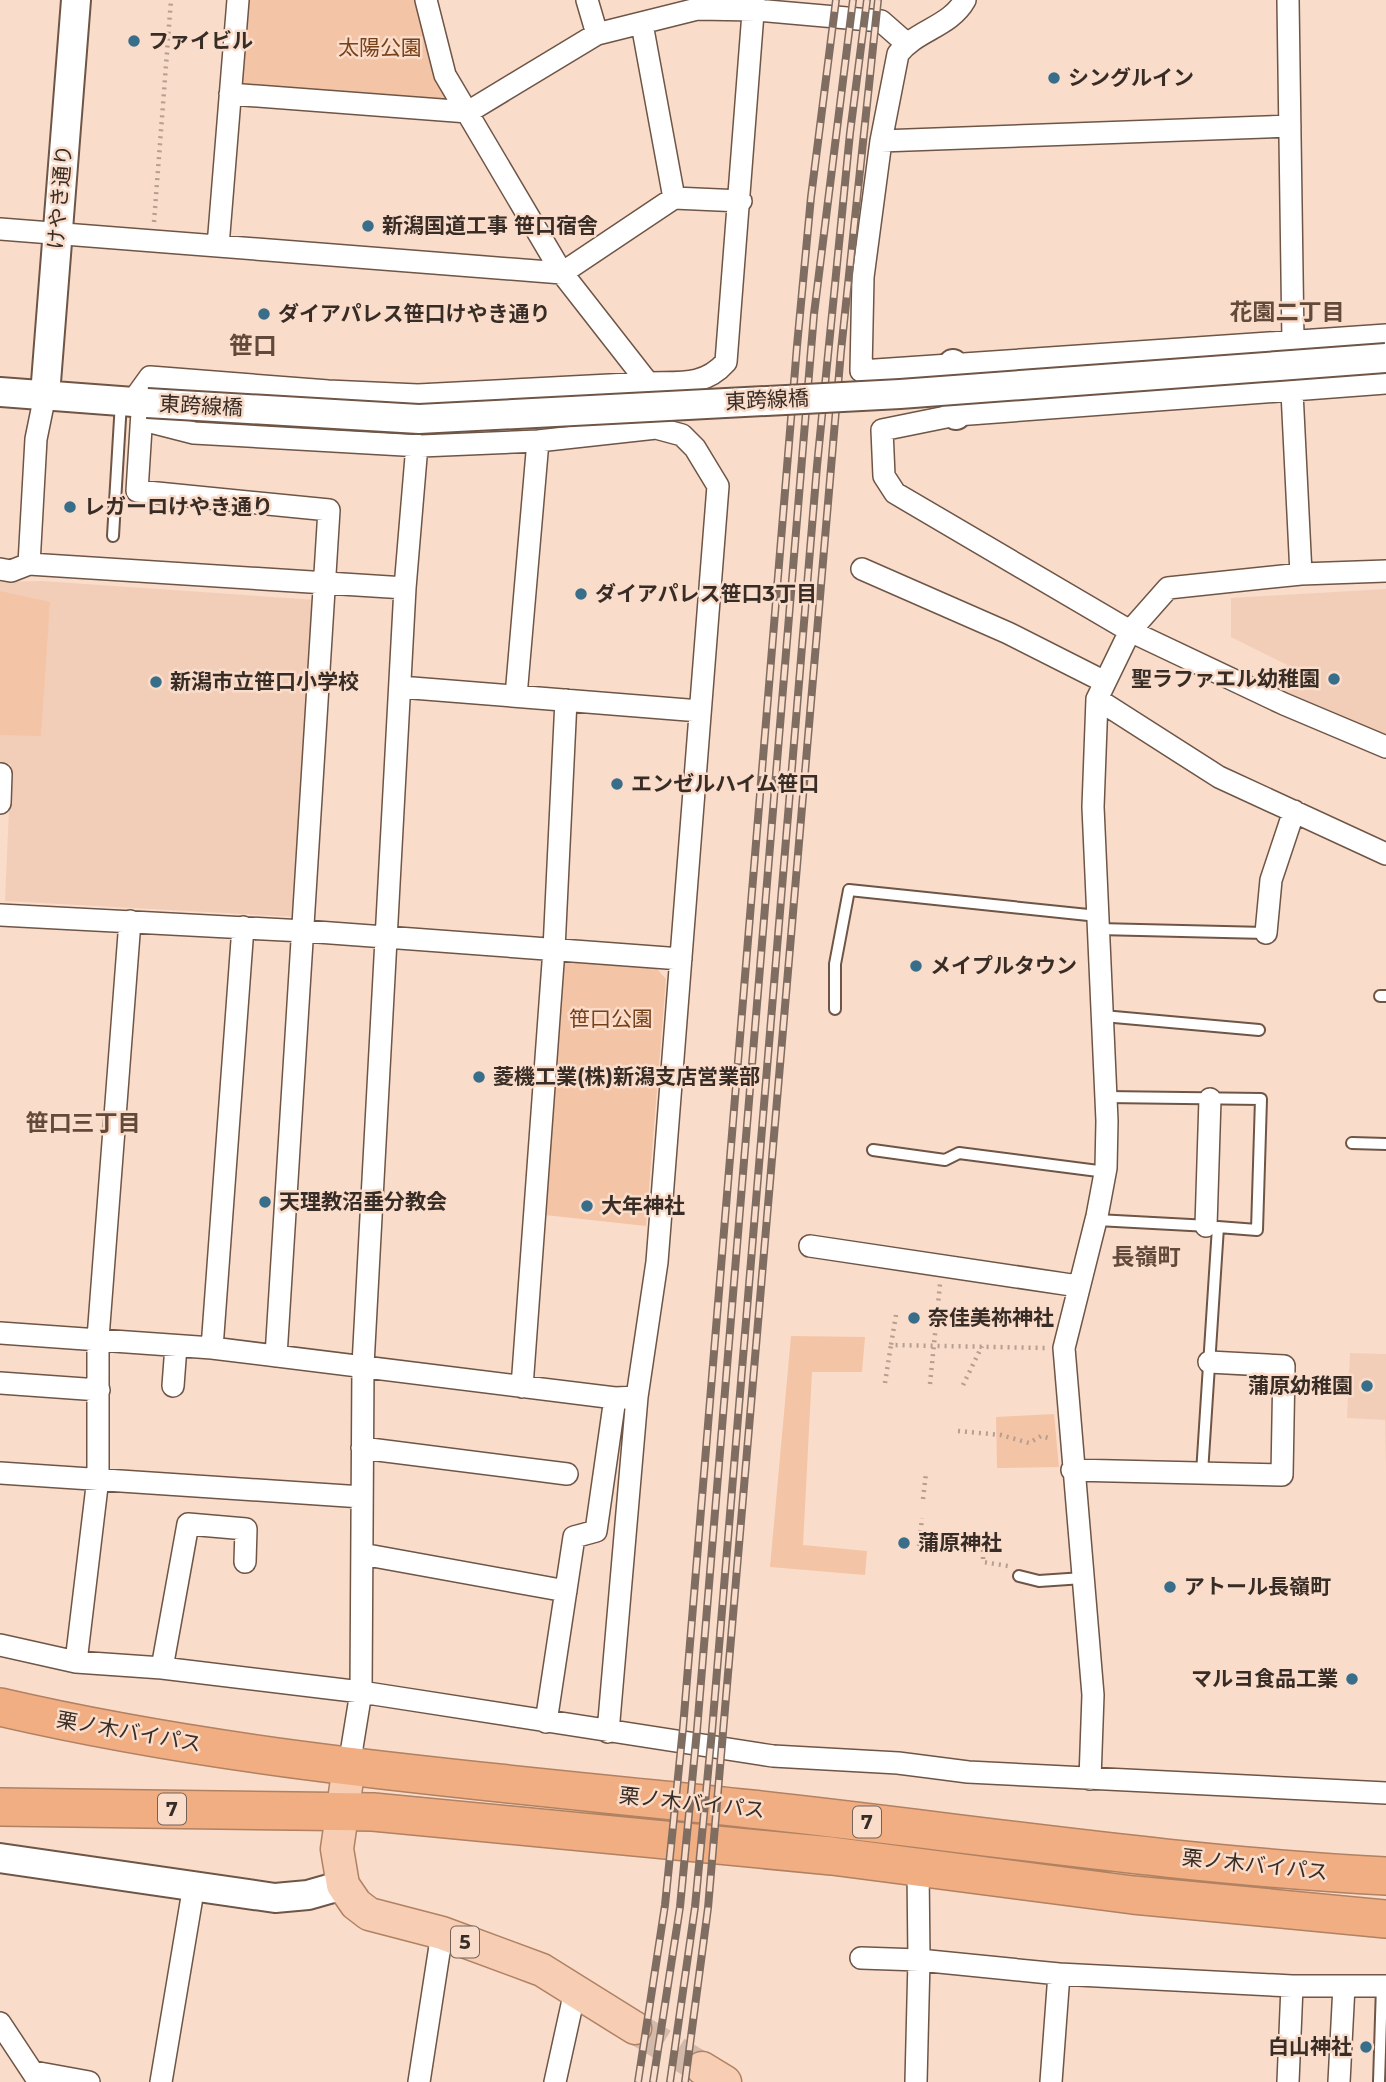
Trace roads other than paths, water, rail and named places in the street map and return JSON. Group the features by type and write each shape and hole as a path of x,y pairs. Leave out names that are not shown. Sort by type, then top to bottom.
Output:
{"highway":[{"name":"栗ノ木バイパス","path":"0,1707 210,1746 349,1766 1251,1865 1386,1876"},
{"name":"栗ノ木バイパス","path":"0,1807 344,1812 569,1830 918,1868 1133,1895 1386,1919"}],"main road":[{"path":"343,1885 337,1849 349,1766"},
{"name":"5","path":"343,1885 356,1904 369,1914 442,1933 542,1970 635,2028"}],"street":[{"name":"けやき通り","path":"45,395 76,0"},
{"path":"218,246 238,0"},
{"path":"426,0 445,75 562,273 648,383 656,428"},
{"path":"587,0 597,34"},
{"path":"965,0 957,15 906,43 898,54 881,141 863,277 861,371 1386,335"},
{"path":"1288,0 1293,341"},
{"path":"230,94 468,112 597,34 642,24 696,4 755,5 881,21 906,43"},
{"path":"276,1356 329,510 136,491 135,404 150,377 328,391 418,394 690,382 713,377 726,362 755,5"},
{"path":"642,24 674,198"},
{"path":"881,141 1290,126"},
{"path":"0,229 562,273 674,198 741,201"},
{"name":"東跨線橋","path":"0,392 135,404 419,419 900,394 1386,358"},
{"path":"953,365 956,415"},
{"path":"1386,383 956,415 881,430 884,476 895,493 1130,631 1284,704 1386,747"},
{"path":"1292,392 1301,574"},
{"path":"29,564 36,439 45,395"},
{"path":"135,404 151,422 194,433 416,445 538,441 656,428 682,435 695,448 718,486 657,1262 637,1397 608,1732"},
{"path":"516,696 538,441"},
{"path":"349,1766 361,1692 363,1365 405,588 416,445"},
{"path":"0,569 11,571 29,564 405,588"},
{"path":"862,569 1008,633 1100,690 1219,777 1386,853"},
{"path":"1090,1779 1093,1695 1072,1470 1064,1348 1097,1220 1106,1172 1106,1097 1093,807 1100,690 1130,631 1168,587 1301,574 1386,571"},
{"path":"400,687 700,711"},
{"path":"522,1387 554,949 566,700"},
{"path":"0,803 1,774"},
{"path":"1266,933 1271,880 1294,811"},
{"path":"0,915 304,930 681,959"},
{"path":"76,1662 98,1478 98,1338 130,921"},
{"path":"212,1348 243,927"},
{"path":"1210,1099 1212,1227"},
{"path":"810,1246 1078,1286"},
{"path":"0,1333 212,1348 615,1398 637,1397"},
{"path":"173,1387 176,1346"},
{"path":"1072,1470 1282,1475 1284,1366 1209,1362"},
{"path":"0,1383 99,1390"},
{"path":"546,1722 575,1537 596,1531 615,1398"},
{"path":"362,1448 567,1474"},
{"path":"0,1473 362,1497"},
{"path":"162,1668 188,1524 246,1529 245,1562"},
{"path":"362,1554 566,1591"},
{"path":"0,1645 76,1662 162,1668 361,1692 608,1732 773,1755 1090,1779 1386,1793"},
{"path":"0,1858 275,1898 308,1895 343,1885"},
{"path":"916,2082 918,1868"},
{"path":"161,2082 194,1885"},
{"path":"418,2082 442,1933"},
{"path":"861,1958 919,1960 1059,1975 1292,1986 1384,1986"},
{"path":"1051,2082 1059,1975"},
{"path":"1288,2082 1292,1986"},
{"path":"1339,2082 1344,1986"},
{"path":"555,2082 575,1991"},
{"path":"0,2023 36,2077 89,2082"}],"lane":[{"path":"1149,351 1152,401"},
{"path":"416,445 418,394"},
{"path":"113,536 135,404"},
{"path":"835,1009 835,964 849,890 1098,922 1266,933"},
{"path":"1103,1016 1259,1030"},
{"path":"1097,1220 1257,1230 1261,1099 1106,1097"},
{"path":"1352,1143 1386,1144"},
{"path":"873,1150 945,1160 959,1153 1106,1172"},
{"path":"1202,1473 1209,1362 1212,1227"},
{"path":"1019,1576 1040,1581 1083,1578"},
{"path":"1378,2082 1384,1986"}],"tunnel":[{"path":"635,2028 702,2068"}],"railway":[{"path":"638,2082 665,1905 683,1728 797,346 811,197 836,0"},
{"path":"653,2082 680,1907 697,1730 814,314 853,0"},
{"path":"670,2082 695,1907 712,1731 817,466 850,133 867,0"},
{"path":"685,2082 708,1908 841,351 878,0"}],"place":[{"name":"ファイビル","path":"134,41"},
{"name":"シングルイン","path":"1054,78"},
{"name":"新潟国道工事 笹口宿舎","path":"368,226"},
{"name":"ダイアパレス笹口けやき通り","path":"264,314"},
{"name":"レガーロけやき通り","path":"70,507"},
{"name":"ダイアパレス笹口3丁目","path":"581,594"},
{"name":"聖ラファエル幼稚園","path":"1334,679"},
{"name":"新潟市立笹口小学校","path":"156,682"},
{"name":"エンゼルハイム笹口","path":"617,784"},
{"name":"メイプルタウン","path":"916,966"},
{"name":"菱機工業(株)新潟支店営業部","path":"479,1077"},
{"name":"天理教沼垂分教会","path":"265,1202"},
{"name":"大年神社","path":"587,1206"},
{"name":"奈佳美祢神社","path":"914,1318"},
{"name":"蒲原幼稚園","path":"1367,1386"},
{"name":"蒲原神社","path":"904,1543"},
{"name":"アトール長嶺町","path":"1170,1587"},
{"name":"マルヨ食品工業","path":"1352,1679"},
{"name":"白山神社","path":"1366,2047"}],"district":[{"name":"花園二丁目","path":"1287,312"},
{"name":"笹口","path":"253,346"},
{"name":"笹口三丁目","path":"83,1123"},
{"name":"長嶺町","path":"1146,1257"}],"park label":[{"name":"太陽公園","path":"380,48"},
{"name":"笹口公園","path":"611,1019"}]}
